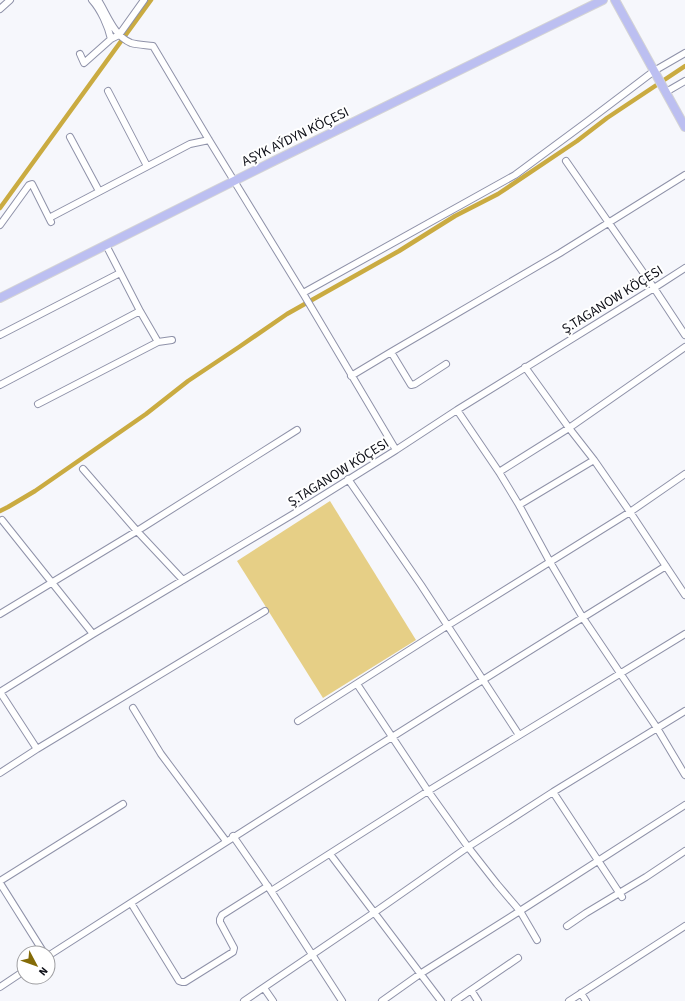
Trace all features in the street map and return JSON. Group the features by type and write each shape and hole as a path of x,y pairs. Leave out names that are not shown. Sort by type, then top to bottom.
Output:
{"main road":[{"name":"AŞYK AÝDYN KÖÇESI","path":"0,298 603,0"},
{"path":"615,0 685,127"}],"street":[{"path":"0,9 10,0"},
{"path":"92,0 105,21 111,39"},
{"path":"98,0 119,35 131,42 153,46 304,294 396,450"},
{"path":"80,54 84,63 111,39 119,35 144,0"},
{"path":"304,294 515,175 654,71 685,53"},
{"path":"665,92 685,81"},
{"path":"108,91 147,166"},
{"path":"70,137 99,191"},
{"path":"0,225 29,185 32,184 50,220 99,191 190,144 209,140"},
{"path":"566,161 685,335"},
{"path":"351,376 560,253 685,175"},
{"path":"106,245 140,312 158,342"},
{"name":"Ş.TAGANOW KÖÇESI","path":"0,692 93,634 288,517 685,268"},
{"path":"0,335 120,273"},
{"path":"0,385 140,312"},
{"path":"38,404 158,342 172,340"},
{"path":"499,472 569,428 685,347"},
{"path":"391,352 411,385 415,384 446,364"},
{"path":"525,367 594,460 685,595"},
{"path":"457,410 499,472 583,618 657,728 685,775"},
{"path":"0,614 137,531 297,430"},
{"path":"518,505 594,460"},
{"path":"83,469 137,531 183,580"},
{"path":"298,721 630,512 685,474"},
{"path":"348,479 519,735"},
{"path":"2,520 93,634"},
{"path":"56,951 226,841 666,566"},
{"path":"0,773 265,611"},
{"path":"131,902 179,981 185,982 233,952 234,948 220,922 222,915 330,854 428,791 685,634"},
{"path":"357,684 428,791 468,847 520,911 537,940"},
{"path":"0,692 37,749"},
{"path":"133,708 161,754 226,841"},
{"path":"244,1001 468,847 553,792 685,711"},
{"path":"553,792 620,895"},
{"path":"39,945 0,882 122,804"},
{"path":"382,1001 420,974 685,805"},
{"path":"234,836 342,1001"},
{"path":"567,926 586,913 620,895 685,851"},
{"path":"330,854 441,1001"},
{"path":"569,1001 685,926"},
{"path":"455,1001 518,958"},
{"path":"0,987 16,977"},
{"path":"264,988 273,1001"},
{"path":"471,990 478,1001"},
{"path":"581,993 586,1001"}],"shaded area":[{"path":"330,501 416,640 323,698 237,561"}],"waterway":[{"path":"0,208 151,0"},
{"path":"0,511 35,491 146,414 188,381 287,314 399,251 455,216 498,194 685,66"}]}
